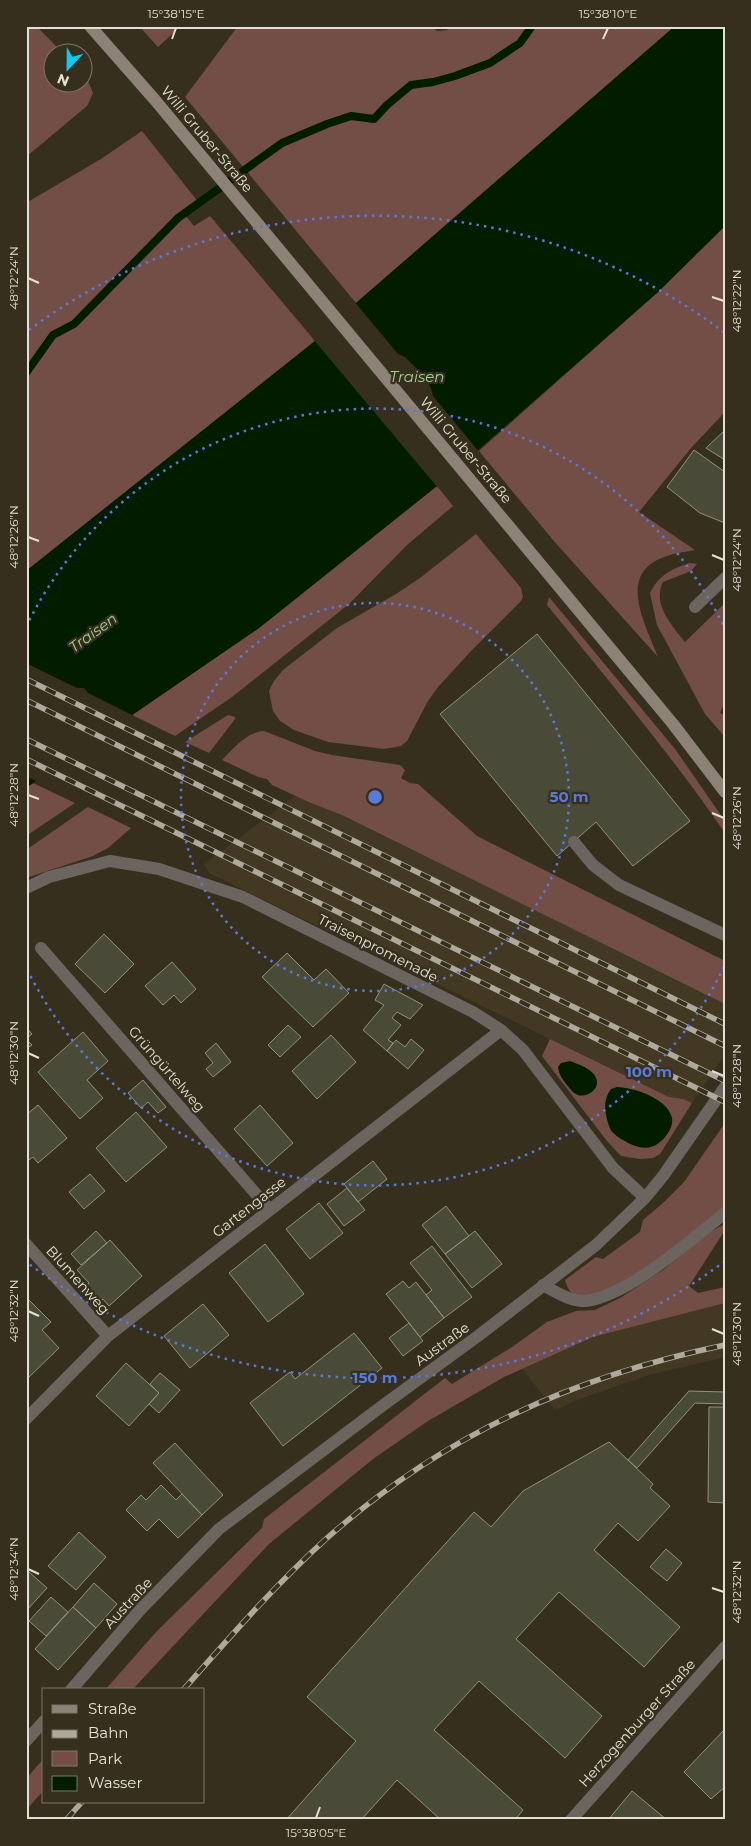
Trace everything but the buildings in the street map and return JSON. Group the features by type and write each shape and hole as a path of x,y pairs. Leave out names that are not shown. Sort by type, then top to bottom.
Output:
{"street":[{"name":"Willi Gruber-Straße","path":"90,26 155,100 534,556 673,724 723,788"},
{"path":"695,607 725,578"},
{"path":"574,842 593,864 618,885 725,935"},
{"name":"Traisenpromenade","path":"26,888 49,878 110,861 160,869 243,897 473,1012 502,1030 523,1050 614,1168 645,1198"},
{"name":"Grüngürtelweg","path":"41,948 270,1210"},
{"name":"Gartengasse","path":"26,1419 108,1336 502,1030"},
{"name":"Austraße","path":"72,1688 140,1610 219,1529 478,1336 596,1245 645,1198 680,1154 725,1087"},
{"path":"544,1285 565,1297 585,1301 617,1291 647,1273 725,1213"},
{"name":"Blumenweg","path":"26,1244 108,1336"},
{"name":"Herzogenburger Straße","path":"571,1820 725,1647"},
{"path":"26,1741 42,1723"}],"shaded area":[{"path":"295,796 342,815 725,1004 725,1054 692,1103 683,1099 669,1097 209,873 204,864"},
{"path":"725,1303 725,1357 649,1375 585,1397 555,1410 522,1369 593,1337"}],"green space":[{"path":"26,26 36,26 52,42 42,42 42,92 92,91 93,93 87,106 26,157"},
{"path":"139,26 181,26 158,47"},
{"path":"238,26 431,26 437,31 447,30 451,26 675,26 356,303 185,97"},
{"path":"142,131 199,203 184,214 194,226 210,216 315,341 26,571 26,203 101,159"},
{"path":"725,226 725,412 691,448 639,512 695,550 664,557 649,565 641,575 638,601 658,657 553,540 479,451 658,292"},
{"path":"437,486 453,506 407,545 349,604 232,697 175,736 132,715 259,628"},
{"path":"476,534 521,588 523,597 438,687 428,701 407,741 401,746 384,749 328,742 294,730 280,721 273,711 269,691 283,670 337,628 420,578"},
{"path":"690,563 697,564 691,571 663,582 660,590 661,606 669,621 685,642 725,603 725,702 720,713 725,716 725,737 705,714 657,625 650,593 657,582 666,574"},
{"path":"549,597 675,749 725,821 725,833 661,745 547,605"},
{"path":"228,715 235,717 235,719 209,753 185,742"},
{"path":"264,731 315,751 400,765 405,770 401,778 410,783 418,784 477,836 725,961 725,1004 342,815 311,803 272,785 267,779 258,777 222,760 246,737"},
{"path":"33,783 75,803 26,836 26,788"},
{"path":"88,807 131,828 108,848 93,856 26,878 26,850"},
{"path":"550,1039 669,1097 683,1099 692,1103 660,1154 653,1158 640,1159 621,1156 607,1141 542,1056"},
{"path":"725,1123 725,1207 675,1247 631,1277 591,1295 576,1295 572,1293 565,1280 596,1257 603,1259 640,1232 643,1220 684,1182"},
{"path":"725,1224 725,1230 689,1286 698,1293 725,1287 725,1303 593,1337 504,1377 428,1421 373,1459 269,1544 134,1688 107,1688 157,1631 262,1528 264,1519 445,1378 452,1384 512,1347 547,1322 576,1311 595,1310 620,1298 663,1270 710,1232"},
{"path":"42,1760 42,1792 26,1810 26,1779"}],"water":[{"name":"Traisen","path":"675,26 725,26 725,226 658,292 437,486 259,628 26,788 26,571 325,333 356,303"},
{"path":"570,1061 585,1067 596,1078 597,1086 589,1094 582,1096 573,1092 560,1074 558,1067 561,1063"},
{"path":"617,1087 632,1089 649,1095 664,1105 669,1111 672,1118 671,1127 659,1143 651,1147 638,1147 620,1138 612,1131 606,1116 605,1103 611,1089"}],"pier":[{"path":"354,301 398,354 405,357 420,372 431,388 433,396 480,453 438,488 313,339"},
{"path":"26,663 77,688 84,688 88,693 134,716 38,782 26,776"}],"waterway":[{"path":"26,373 53,335 74,324 178,218 282,143 351,116 374,119 387,105 411,85 455,76 490,63 520,43 532,26"}],"railway":[{"path":"26,679 725,1024"},
{"path":"26,700 725,1046"},
{"path":"26,739 725,1081"},
{"path":"26,759 725,1102"},
{"path":"185,1688 253,1612 326,1539 370,1502 416,1469 463,1440 512,1415 562,1393 615,1374 669,1358 725,1345"},
{"path":"66,1820 80,1804"}]}
